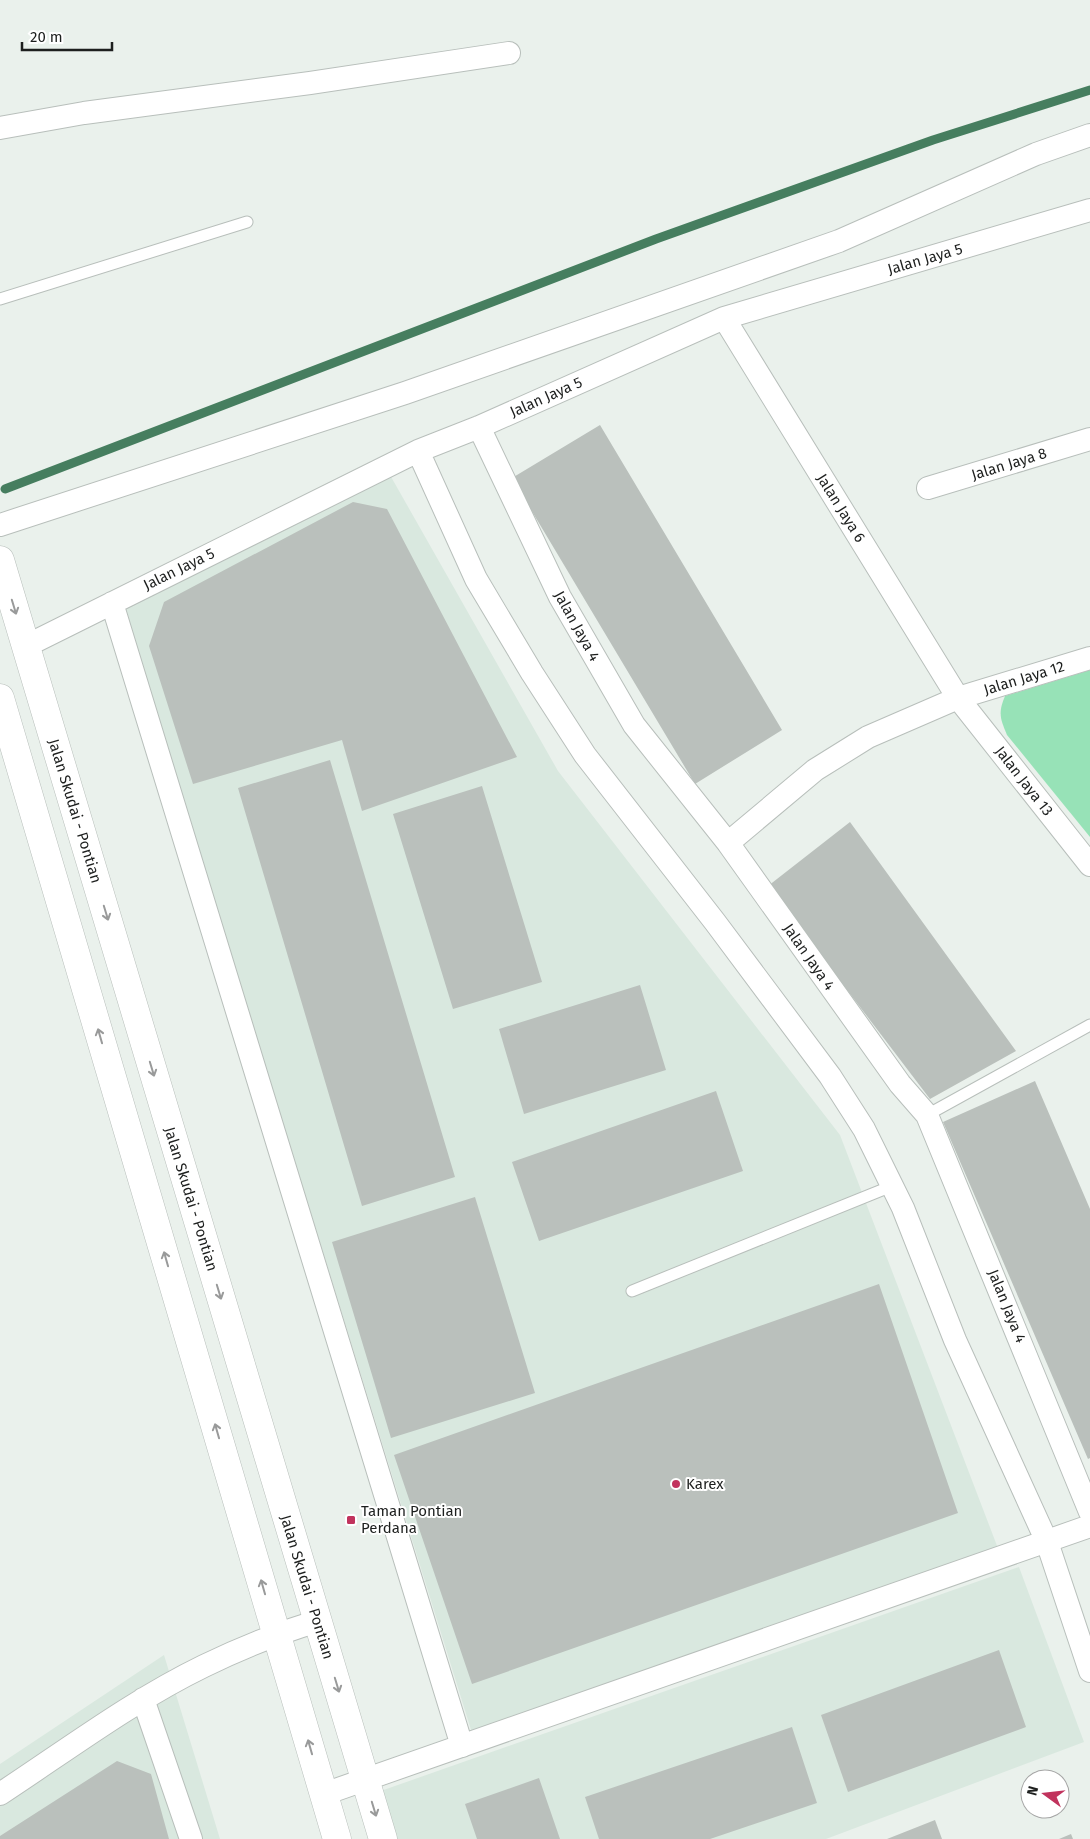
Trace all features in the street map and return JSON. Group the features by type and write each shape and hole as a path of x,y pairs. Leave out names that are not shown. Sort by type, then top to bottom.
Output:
{"highway":[{"name":"Jalan Skudai - Pontian","path":"0,560 383,1839"},
{"path":"0,698 337,1839"}],"street":[{"path":"0,128 84,113 310,83 509,53"},
{"path":"0,525 405,393 839,242 1036,154 1090,135"},
{"name":"Jalan Jaya 5","path":"26,646 418,451 724,318 1090,210"},
{"name":"Jalan Jaya 6","path":"724,318 958,698"},
{"name":"Jalan Jaya 4","path":"479,426 560,597 634,725 728,843 900,1084 927,1115 1090,1512"},
{"name":"Jalan Jaya 8","path":"928,488 1090,440"},
{"path":"418,451 476,579 532,673 585,755 715,922 830,1076 864,1128 903,1208 955,1340 1047,1542 1090,1670"},
{"path":"112,603 462,1746"},
{"name":"Jalan Jaya 12","path":"728,843 815,770 868,737 958,698 1090,658"},
{"name":"Jalan Jaya 13","path":"958,698 1090,865"},
{"path":"324,1794 1090,1526"},
{"path":"0,1794 144,1699 204,1666 277,1634 318,1621"},
{"path":"144,1699 190,1839"}],"lane":[{"path":"0,299 247,222"},
{"path":"927,1115 1090,1025"},
{"path":"632,1291 892,1186"}],"shaded area":[{"path":"390,475 558,771 840,1135 999,1551 472,1733 123,607"},
{"path":"1019,1567 1084,1742 826,1839 391,1839 375,1793"},
{"path":"164,1655 220,1839 0,1839 0,1764"}],"green space":[{"path":"1090,670 1090,837 1007,735 1001,720 1001,707 1005,696"}],"building":[{"path":"600,425 782,730 695,784 512,478"},
{"path":"353,502 387,509 517,757 362,811 342,740 193,784 149,646 164,602"},
{"path":"330,760 455,1177 362,1206 238,788"},
{"path":"482,786 542,982 453,1009 393,814"},
{"path":"850,822 1016,1051 930,1099 768,886"},
{"path":"640,985 666,1070 524,1114 499,1029"},
{"path":"1035,1081 1090,1209 1090,1458 1088,1459 943,1122"},
{"path":"716,1091 743,1171 539,1241 512,1162"},
{"path":"475,1197 535,1393 391,1438 332,1242"},
{"name":"Karex","path":"879,1284 958,1513 472,1684 394,1455"},
{"path":"999,1650 1026,1727 848,1792 821,1715"},
{"path":"792,1727 817,1803 710,1839 599,1839 585,1797"},
{"path":"117,1761 151,1774 169,1839 0,1839 0,1836"},
{"path":"539,1778 560,1839 477,1839 465,1804"},
{"path":"935,1820 942,1839 887,1839"},
{"path":"1071,1834 1073,1839 1059,1839"}],"waterway":[{"path":"5,489 656,239 933,140 1090,90"}],"place":[{"name":"Karex","path":"676,1484"},
{"name":"Taman Pontian Perdana","path":"351,1520"}]}
